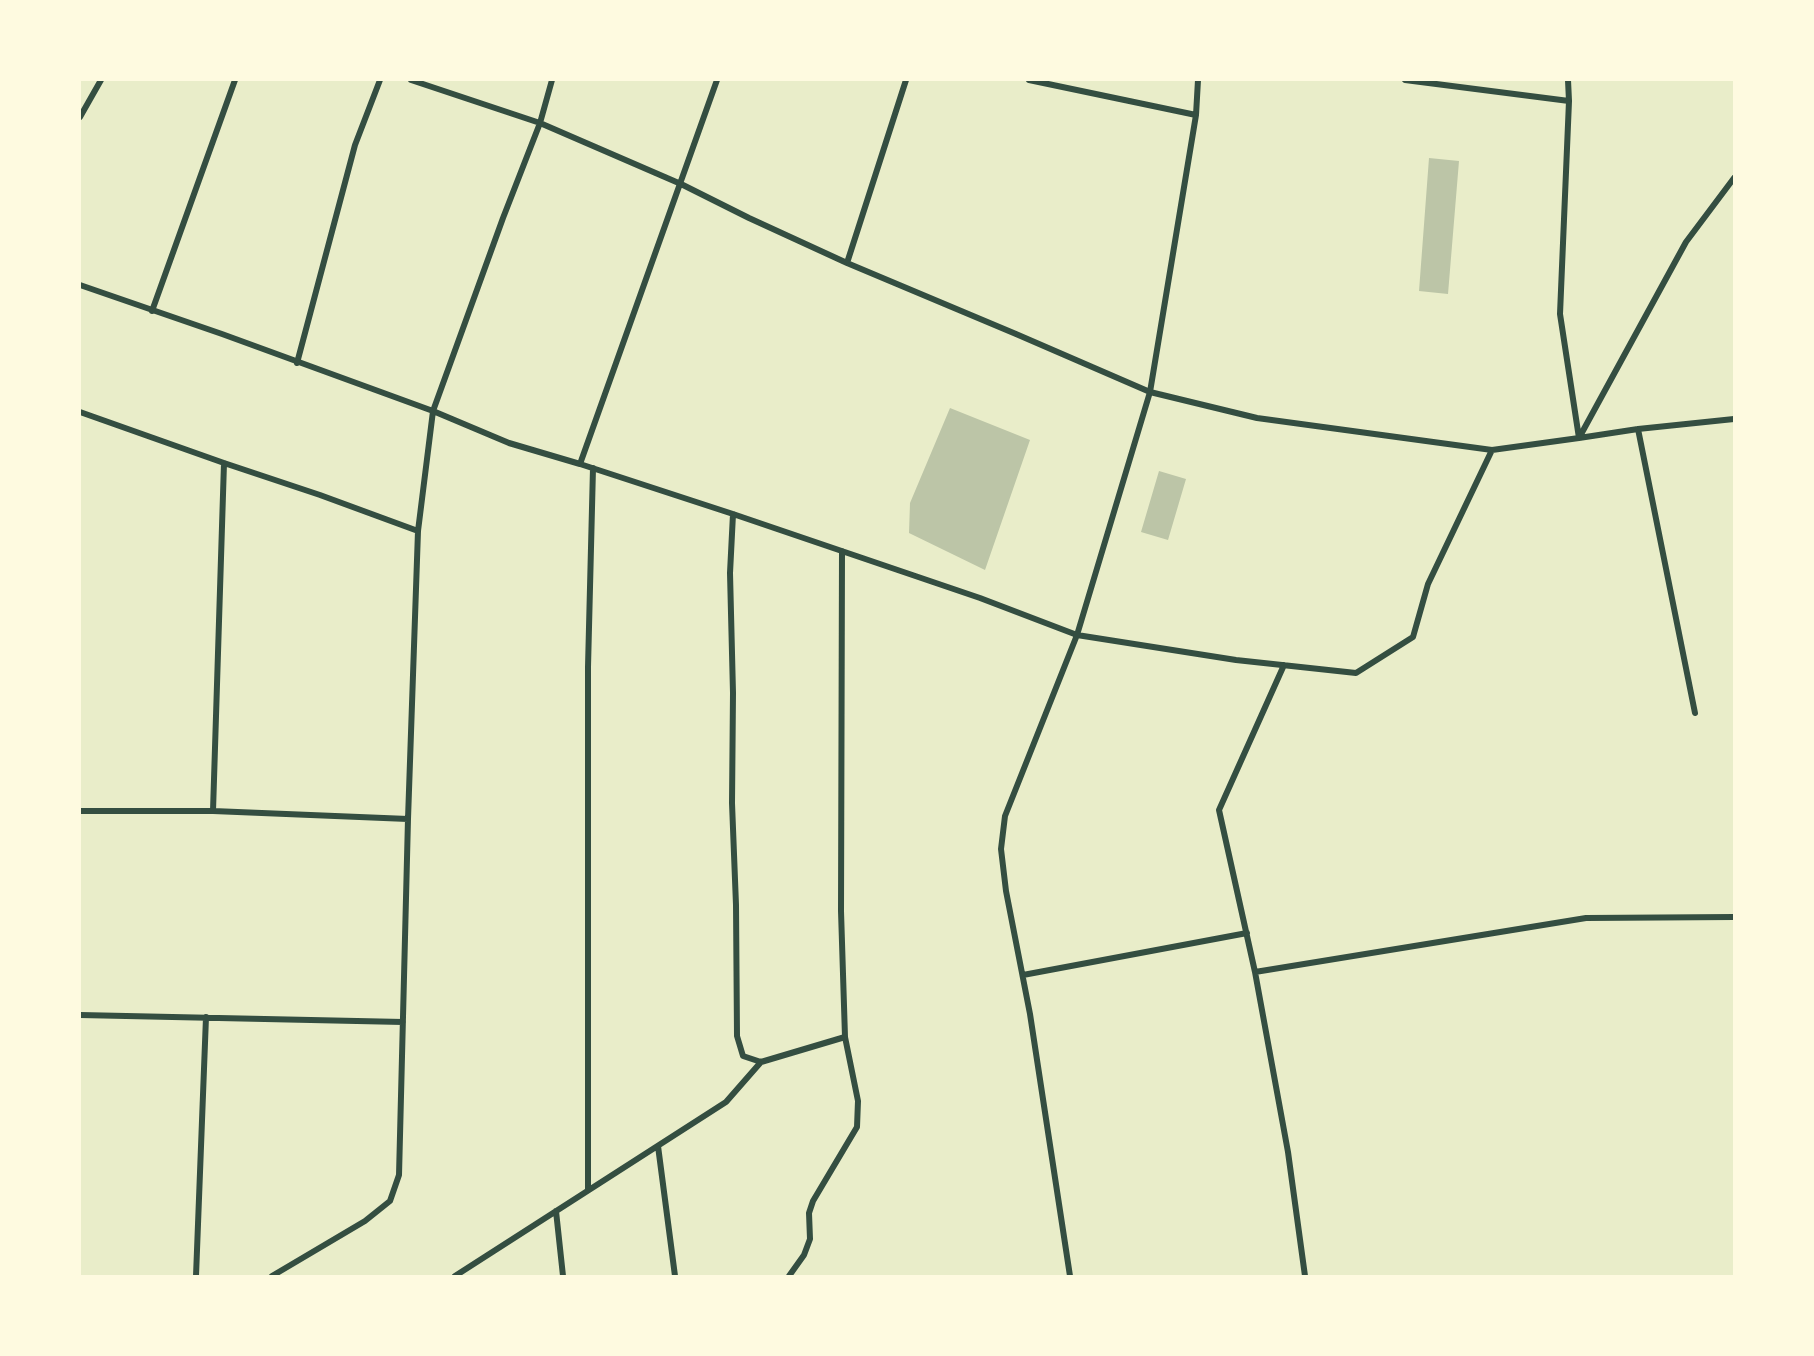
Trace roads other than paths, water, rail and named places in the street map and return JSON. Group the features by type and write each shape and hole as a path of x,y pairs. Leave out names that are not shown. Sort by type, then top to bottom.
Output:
{"street":[{"path":"80,117 101,80"},
{"path":"152,311 236,80"},
{"path":"297,363 355,145 380,80"},
{"path":"411,80 540,123 681,184 847,263 1150,392 1257,418 1492,450 1638,429 1734,419"},
{"path":"272,1276 365,1221 390,1201 399,1175 418,531 433,411 540,123 552,80"},
{"path":"580,464 717,80"},
{"path":"847,263 906,80"},
{"path":"1029,80 1196,115"},
{"path":"1070,1276 1030,1014 1005,891 1000,849 1005,816 1077,635 1150,392 1196,115 1198,80"},
{"path":"1405,80 1569,101"},
{"path":"1568,80 1560,314 1579,438"},
{"path":"1579,438 1686,242 1734,178"},
{"path":"80,285 433,411 509,443 733,514 980,598 1077,635 1236,660 1356,673 1413,637 1428,584 1492,450"},
{"path":"80,412 418,531"},
{"path":"1638,429 1695,713"},
{"path":"213,811 224,463"},
{"path":"588,1191 588,667 593,468"},
{"path":"733,514 730,573 737,1036 742,1056 761,1062"},
{"path":"789,1276 804,1254 810,1239 810,1213 813,1200 857,1127 858,1101 845,1037 841,911 842,551"},
{"path":"1284,665 1219,810 1255,972 1288,1152 1305,1276"},
{"path":"80,811 213,811 408,819"},
{"path":"1255,972 1586,918 1734,917"},
{"path":"1023,975 1247,933"},
{"path":"80,1015 403,1022"},
{"path":"196,1276 206,1017"},
{"path":"455,1276 726,1102 761,1062 845,1037"},
{"path":"658,1146 675,1276"},
{"path":"556,1211 563,1276"}]}
